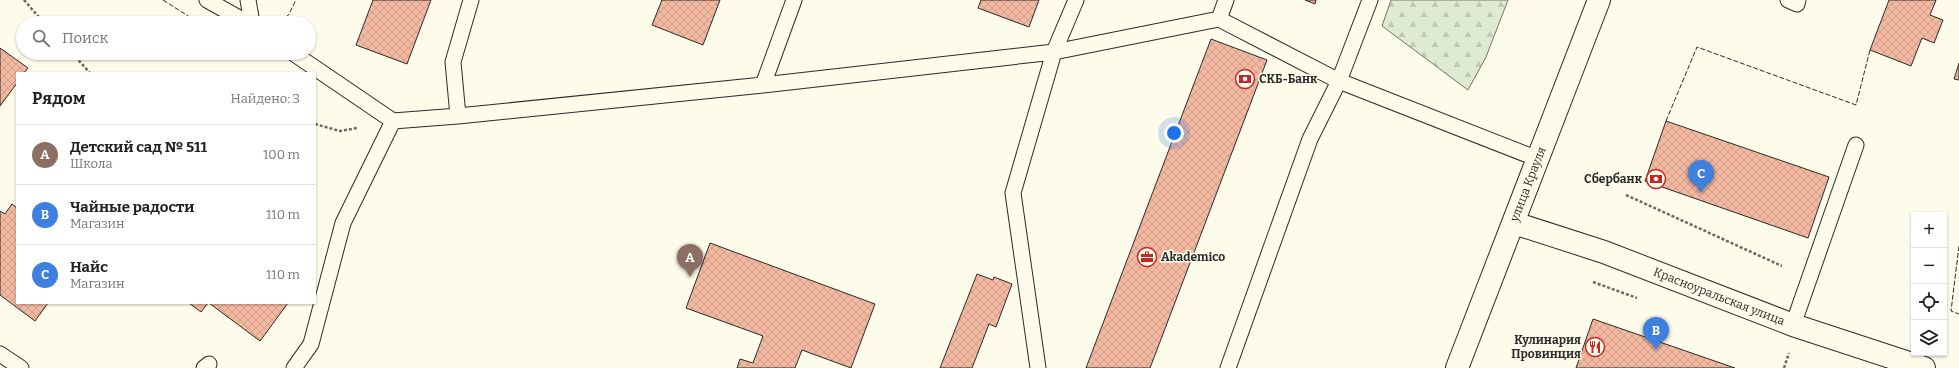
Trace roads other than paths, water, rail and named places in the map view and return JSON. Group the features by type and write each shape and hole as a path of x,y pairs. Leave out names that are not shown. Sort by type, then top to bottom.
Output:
{"street":[{"name":"улица Крауля","path":"1457,368 1599,0"},
{"name":"Красноуральская улица","path":"1514,222 1604,252 1793,325 1924,368"}],"lane":[{"path":"207,0 236,16"},
{"path":"248,0 251,16"},
{"path":"458,116 453,62 471,0"},
{"path":"763,85 794,0"},
{"path":"1038,368 1013,193 1054,52 1076,0"},
{"path":"1219,19 1226,0"},
{"path":"1228,368 1310,139 1340,81 1370,0"},
{"path":"1788,0 1797,4 1798,0"},
{"path":"303,60 392,121 458,116 763,85 1054,52 1219,19 1340,81 1538,159"},
{"path":"294,368 311,344 343,223 392,121"},
{"path":"1793,325 1856,145"},
{"path":"0,354 21,368"}],"place":[{"name":"СКБ-Банк","path":"1245,79"},
{"name":"Сбербанк","path":"1656,179"},
{"name":"Найс","path":"1701,193"},
{"name":"Akademico","path":"1147,257"},
{"name":"Детский сад № 511","path":"690,277"},
{"name":"Кулинария Провинция","path":"1595,347"},
{"name":"Чайные радости","path":"1656,350"}]}
